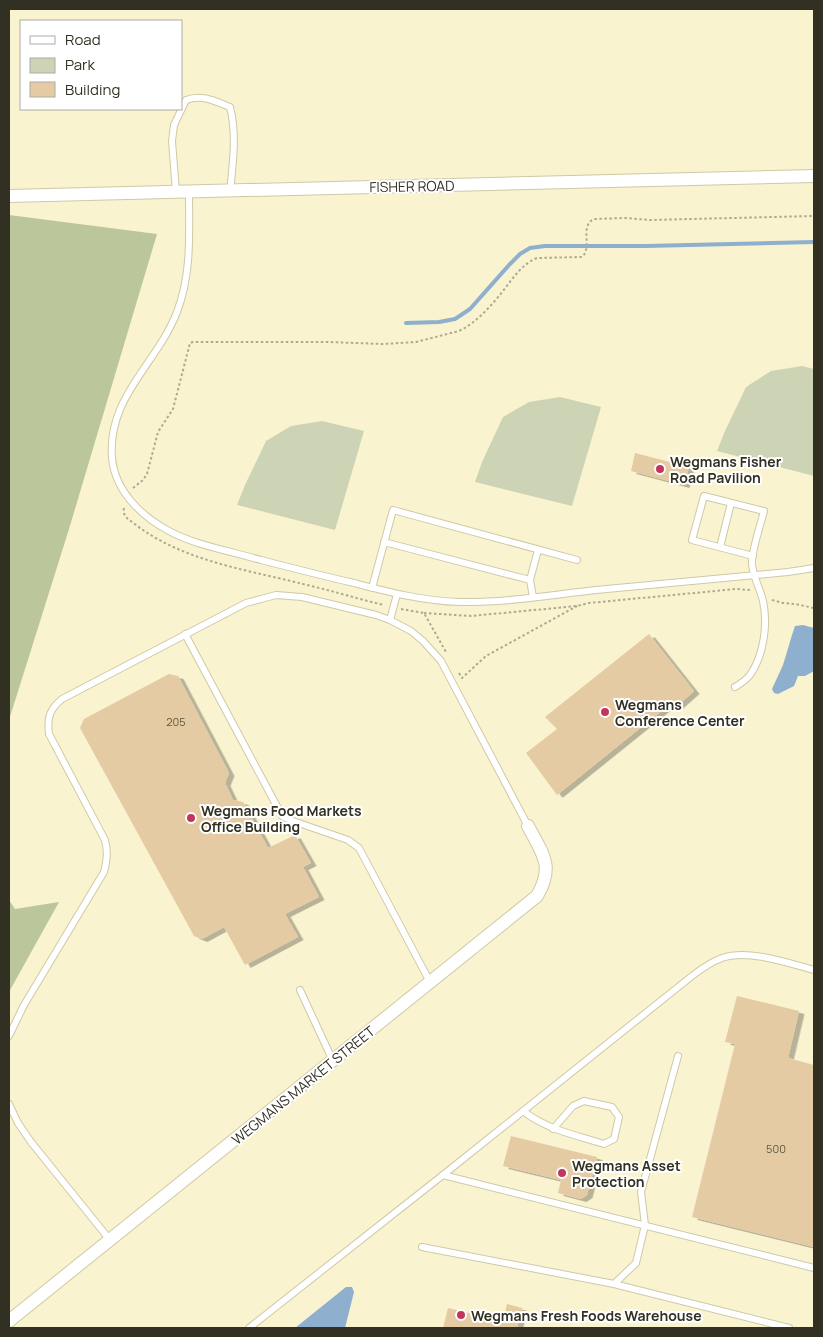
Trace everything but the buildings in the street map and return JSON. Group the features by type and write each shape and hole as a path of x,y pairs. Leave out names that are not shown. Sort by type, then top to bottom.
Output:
{"street":[{"name":"FISHER ROAD","path":"9,196 814,176"},
{"name":"WEGMANS MARKET STREET","path":"9,1321 537,896 544,884 547,870 543,855 528,826"}],"lane":[{"path":"182,108 186,100 195,97 212,100 230,107 233,119 233,160 230,191"},
{"path":"181,110 174,125 172,141 183,192 188,264 187,276 176,314 164,339 124,400 114,429 112,453 115,472 120,485 141,512 169,531 199,543 279,565 421,599 462,602 533,598 593,590 814,568"},
{"path":"735,688 749,676 763,643 766,624 763,602 752,563 764,511 704,496 692,540 753,556"},
{"path":"720,547 731,503"},
{"path":"372,588 393,510 577,560"},
{"path":"384,542 530,580"},
{"path":"533,598 530,580 538,550"},
{"path":"390,620 396,594"},
{"path":"9,1036 24,1005 104,872 107,862 108,851 104,840 49,734 49,715 54,706 62,699 246,603 276,596 302,597 376,615 411,631 441,661 528,826"},
{"path":"185,634 280,814 290,820 348,840 359,848 430,982"},
{"path":"249,1328 444,1175 692,976 710,964 724,958 742,955 764,958 814,970"},
{"path":"300,990 333,1060"},
{"path":"614,1284 636,1263 645,1225 642,1192 678,1056"},
{"path":"524,1111 553,1129 604,1144 614,1139 619,1117 612,1107 584,1101 573,1106 553,1129"},
{"path":"9,1104 18,1123 31,1142 110,1240"},
{"path":"444,1175 814,1268"},
{"path":"422,1247 614,1284 788,1328"}],"path":[{"path":"814,216 590,220 587,226 585,255 582,257 538,258 532,260 514,276 493,303 472,323 459,331 416,342 382,344 318,342 190,343 174,409 158,432 146,474 143,480 134,487 123,512 127,518 153,537 181,550 239,568 424,613 472,616 736,589 752,590 776,602 814,608"},
{"path":"455,667 462,678 486,656 577,606"},
{"path":"424,613 446,652"}],"green space":[{"path":"9,215 157,234 69,529 9,720"},
{"path":"802,366 814,369 814,476 717,451 746,387 771,371"},
{"path":"560,397 601,407 572,506 475,482 503,417 529,402"},
{"path":"322,421 364,431 335,530 237,505 266,441 291,426"},
{"path":"9,900 15,909 59,902 9,992"}],"water":[{"path":"803,625 814,628 814,671 805,676 798,676 794,686 778,694 774,693 772,689 783,665 795,626"},
{"path":"346,1287 352,1287 354,1292 345,1328 295,1328"}],"waterway":[{"path":"406,323 439,322 455,319 470,309 509,265 520,254 530,248 545,246 646,246 814,242"}],"place":[{"name":"Wegmans Fisher Road Pavilion","path":"660,469"},
{"name":"Wegmans Conference Center","path":"605,712"},
{"name":"Wegmans Food Markets Office Building","path":"191,818"},
{"name":"Wegmans Asset Protection","path":"562,1173"},
{"name":"Wegmans Fresh Foods Warehouse","path":"461,1315"}]}
